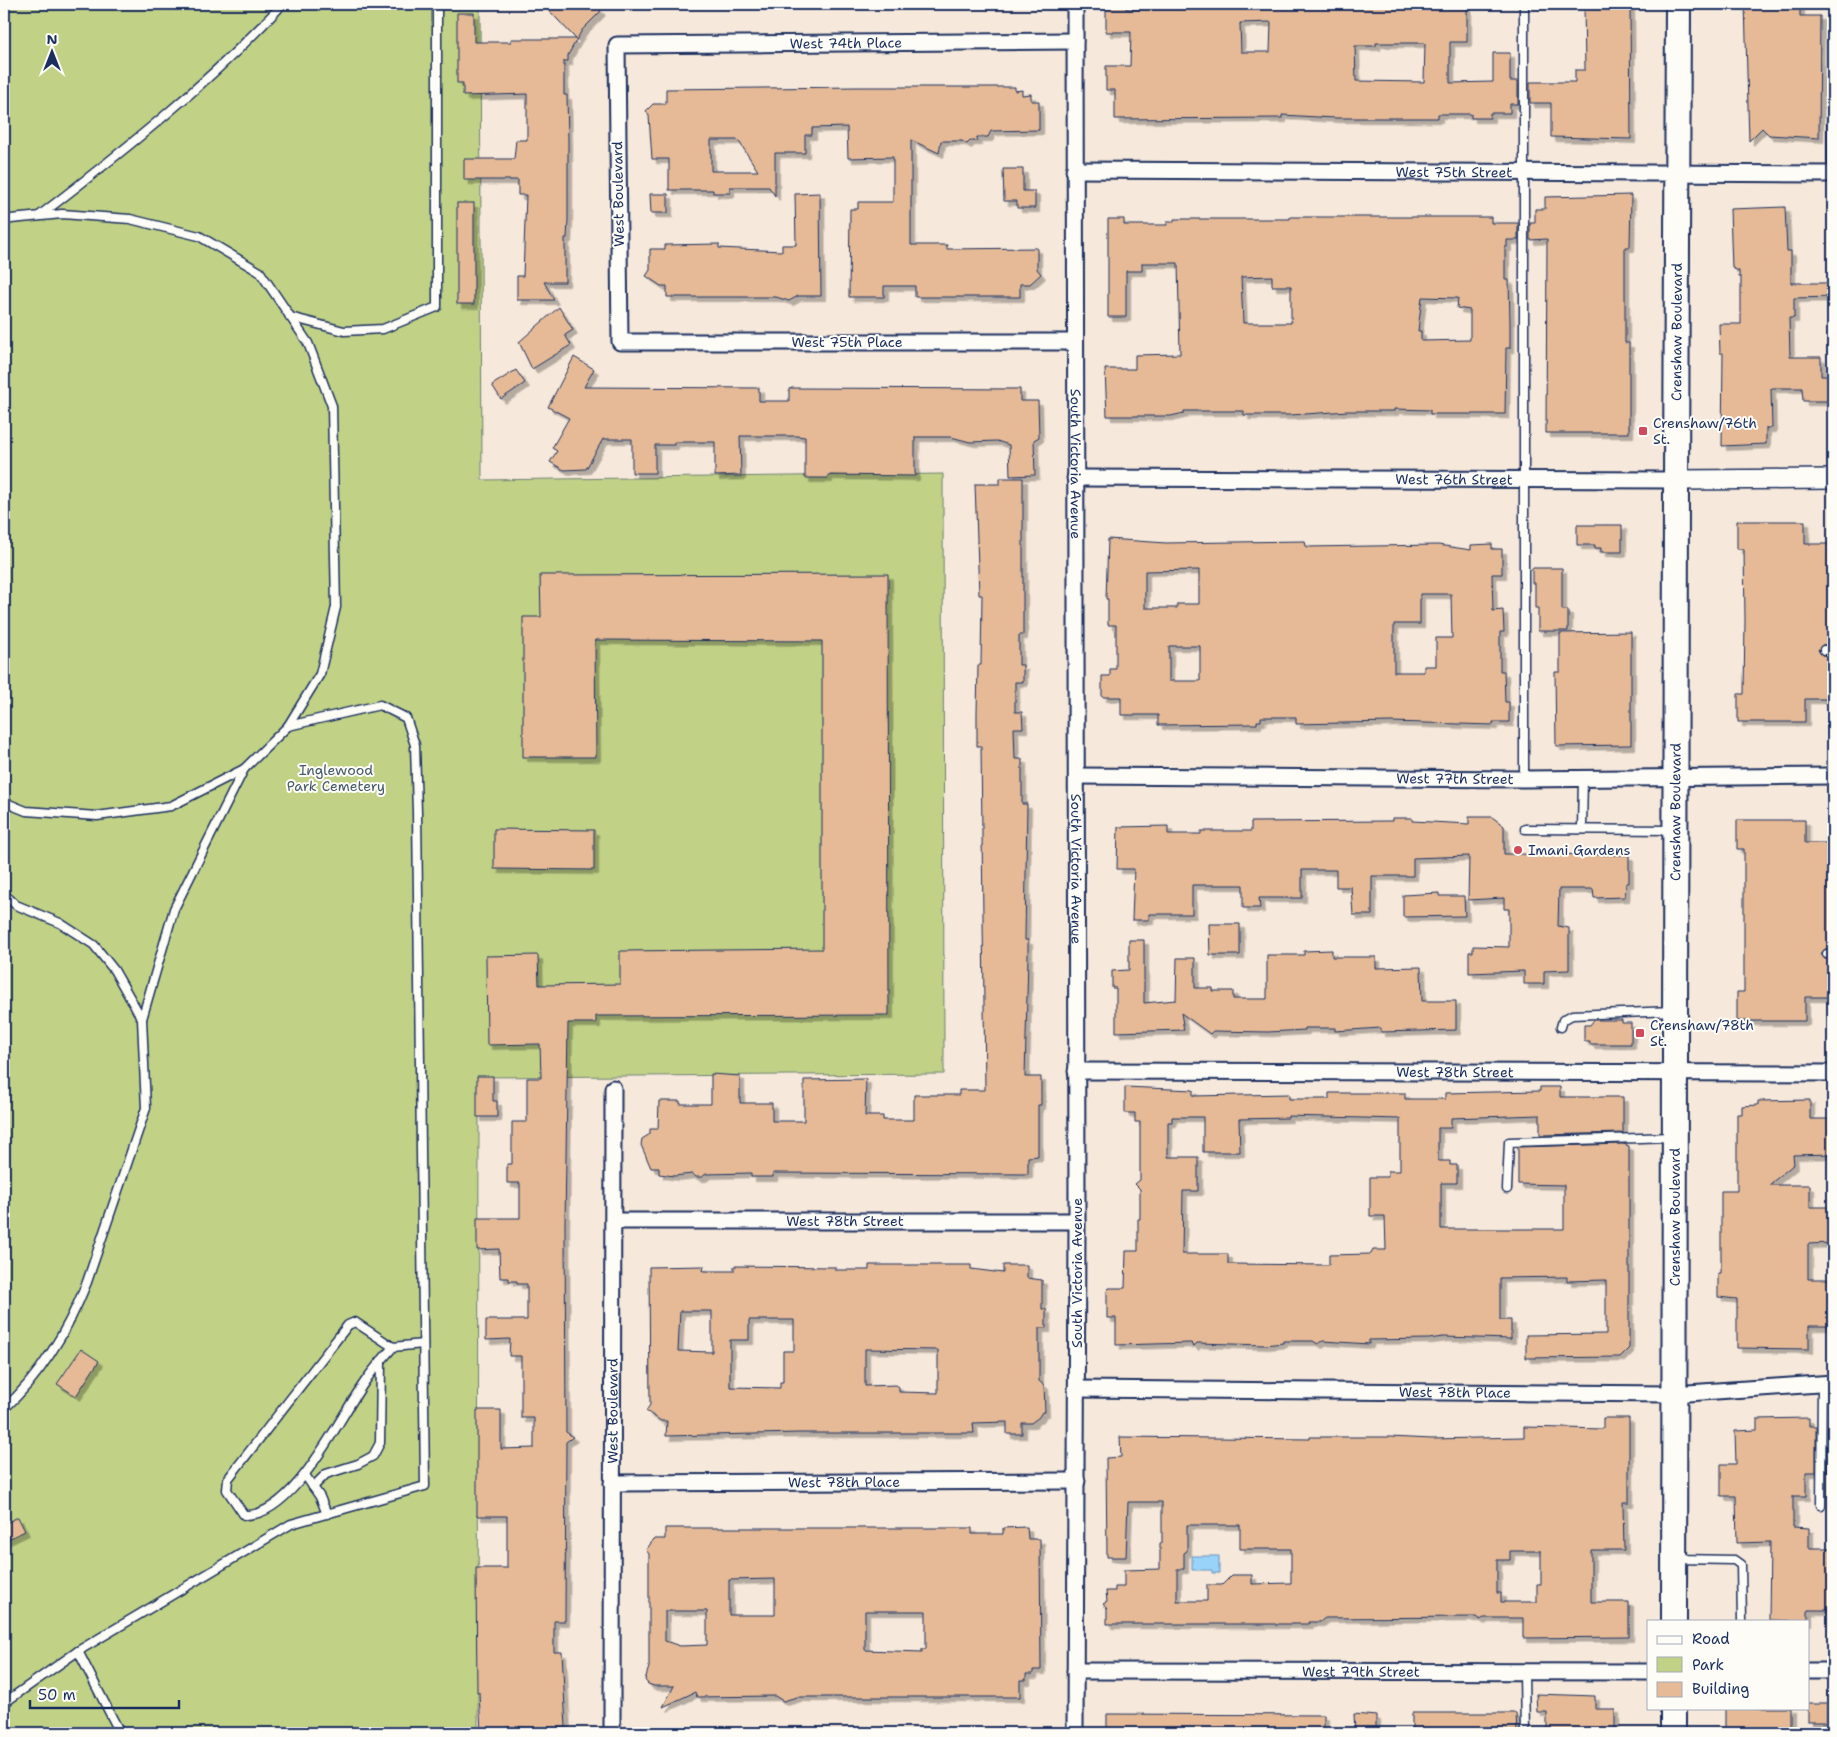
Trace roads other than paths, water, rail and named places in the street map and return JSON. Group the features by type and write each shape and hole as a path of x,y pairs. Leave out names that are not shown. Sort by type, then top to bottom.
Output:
{"main road":[{"name":"Crenshaw Boulevard","path":"1674,1620 1673,1394 1676,1011 1678,4"},
{"path":"1673,1710 1673,1733"}],"street":[{"name":"South Victoria Avenue","path":"1075,4 1077,776 1075,1733"},
{"name":"West 74th Place","path":"617,46 1075,41"},
{"name":"West Boulevard","path":"617,46 620,342"},
{"name":"West 75th Street","path":"1074,170 1524,174 1833,174"},
{"name":"West 75th Place","path":"620,342 1075,342"},
{"name":"West 76th Street","path":"1075,478 1833,479"},
{"name":"West 77th Street","path":"1077,776 1524,779 1676,776 1833,776"},
{"name":"West 78th Street","path":"1076,1071 1833,1073"},
{"name":"West Boulevard","path":"612,1733 613,1088"},
{"name":"West 78th Street","path":"614,1221 1077,1221"},
{"name":"West 78th Place","path":"1076,1389 1673,1394 1828,1383"},
{"name":"West 78th Place","path":"612,1483 1077,1481"},
{"path":"1810,1671 1833,1671"},
{"name":"West 79th Street","path":"1076,1672 1647,1672"}],"lane":[{"path":"39,216 125,149 244,46 278,9 280,4"},
{"path":"290,317 344,330 383,328 437,306 437,4"},
{"path":"1524,4 1524,779"},
{"path":"1832,4 1833,174"},
{"path":"4,222 62,214 130,219 198,236 260,272 308,343 332,406 336,607 320,674 288,726 244,768 171,806 97,816 26,811 4,802"},
{"path":"1824,650 1833,650"},
{"path":"4,1703 78,1651 290,1524 425,1486 415,746 406,718 380,705 288,726"},
{"path":"4,1409 31,1381 48,1359 76,1309 87,1282 146,1108 142,1019 174,909 244,768"},
{"path":"1582,829 1583,778"},
{"path":"1525,829 1676,830"},
{"path":"4,894 16,905 60,923 94,945 114,970 142,1019"},
{"path":"1561,1027 1563,1020 1572,1015 1676,1011"},
{"path":"1507,1189 1509,1142 1674,1137"},
{"path":"393,1347 364,1382 304,1475 282,1500 255,1515 244,1515 227,1490 228,1479 348,1324 356,1322 393,1347 423,1344"},
{"path":"313,1487 326,1474 358,1464 373,1456 380,1443 381,1361"},
{"path":"1822,1505 1828,1383"},
{"path":"304,1475 313,1487 327,1514"},
{"path":"1674,1559 1734,1560 1742,1565 1742,1620"},
{"path":"78,1651 120,1733"},
{"path":"1524,1673 1525,1733"}],"water":[{"path":"1192,1556 1219,1556 1219,1573 1212,1573 1212,1570 1192,1570"}],"place":[{"name":"Crenshaw/76th St.","path":"1643,431"},
{"name":"Imani Gardens","path":"1518,850"},
{"name":"Crenshaw/78th St.","path":"1640,1033"}],"park label":[{"name":"Inglewood Park Cemetery","path":"336,778"}]}
